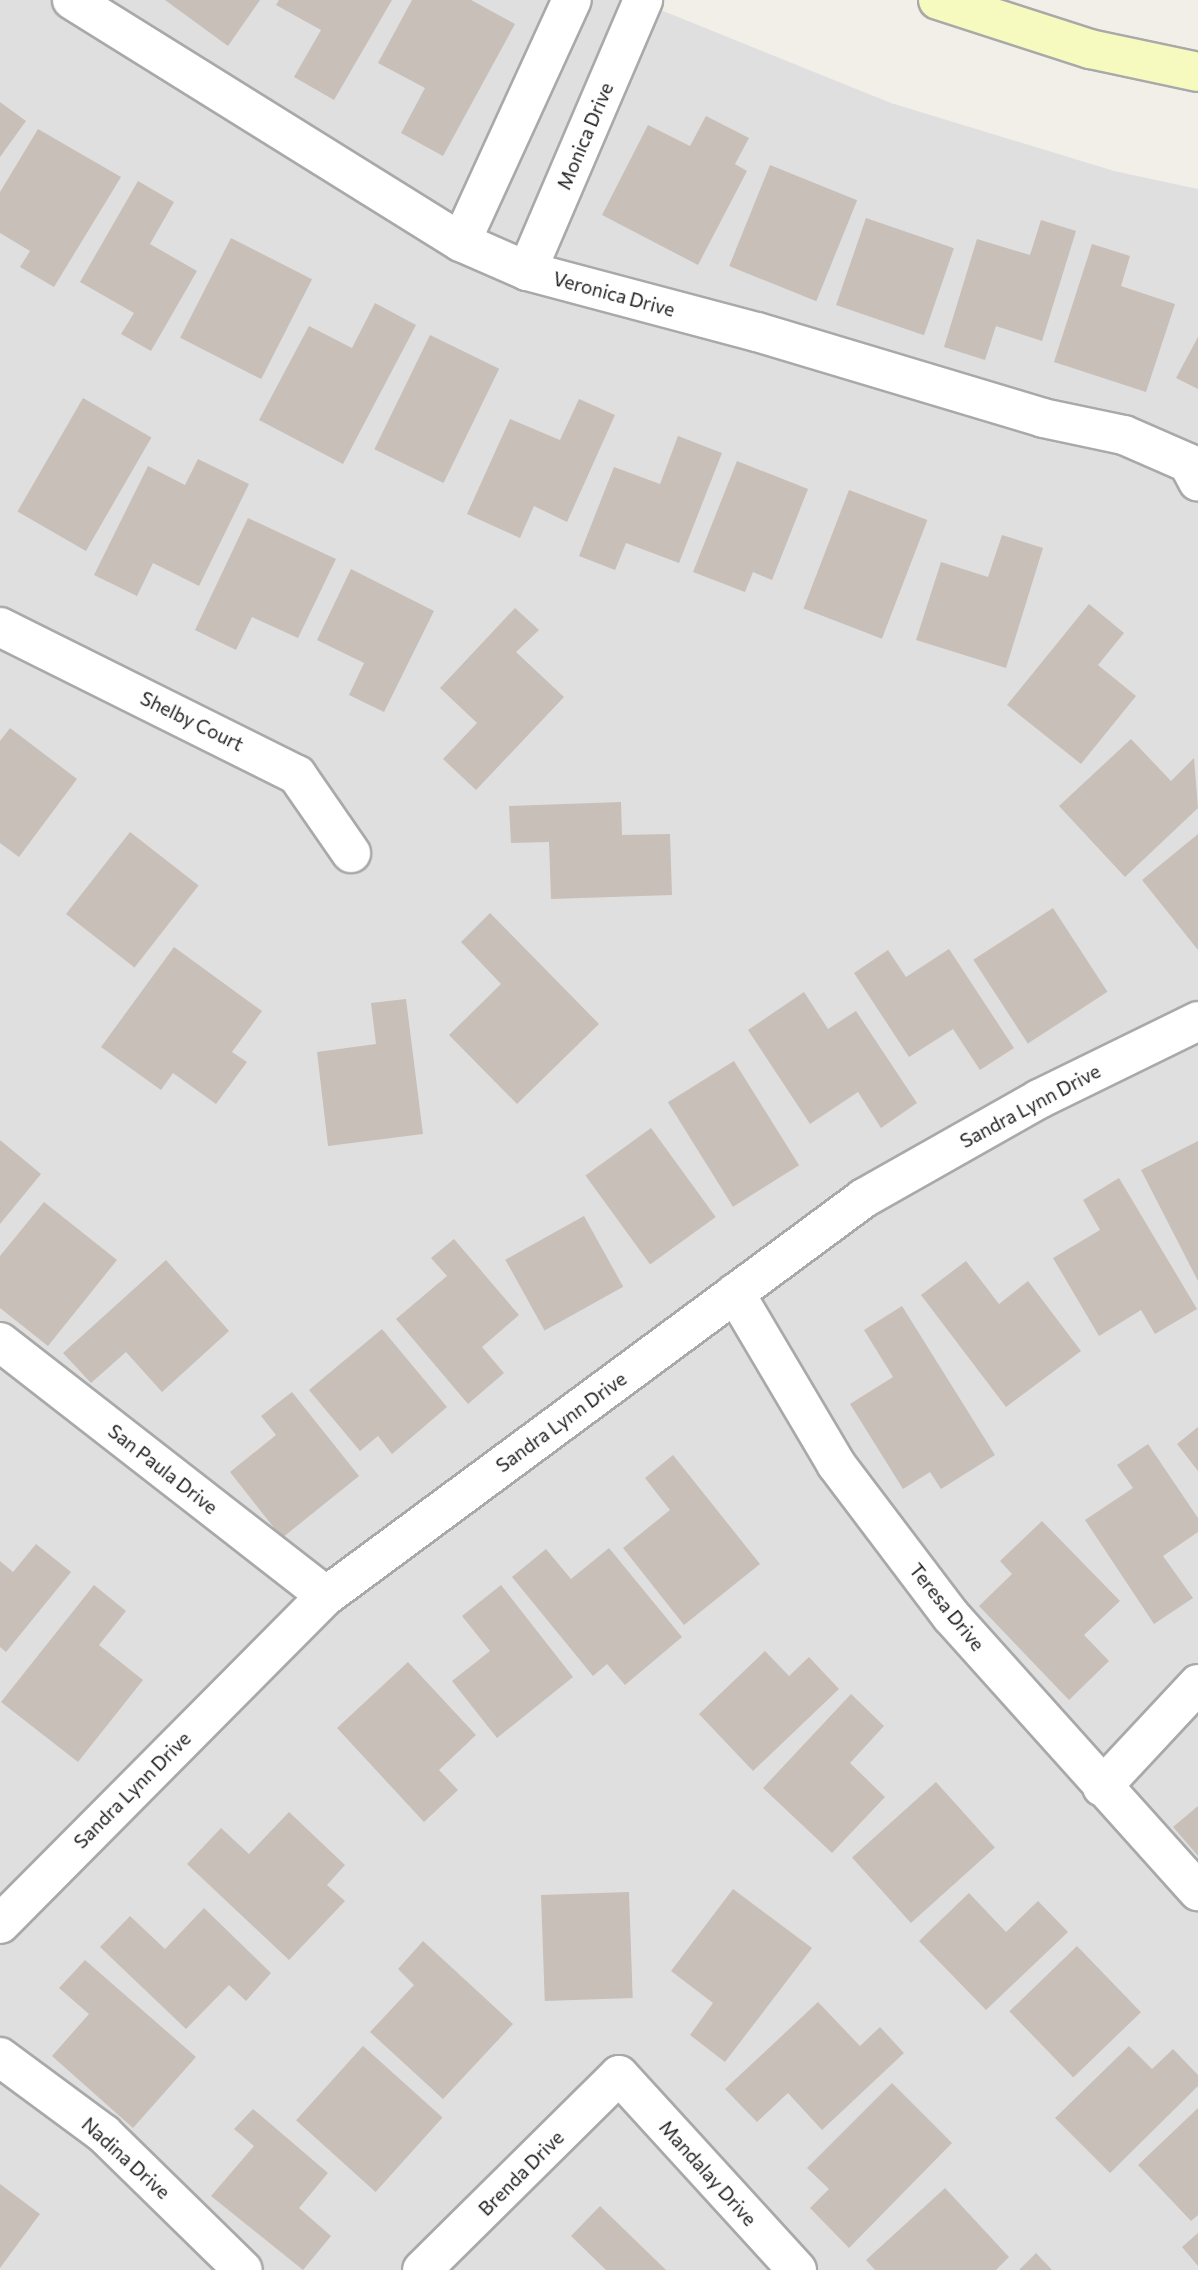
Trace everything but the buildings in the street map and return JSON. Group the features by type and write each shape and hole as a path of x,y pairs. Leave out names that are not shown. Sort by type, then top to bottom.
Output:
{"main road":[{"path":"938,0 1090,49 1198,72"}],"street":[{"name":"Veronica Drive","path":"72,0 461,242 527,271 757,332 1043,418 1124,435 1188,463 1198,482"},
{"path":"461,242 572,0"},
{"name":"Monica Drive","path":"527,271 643,0"},
{"name":"Shelby Court","path":"0,627 297,775 351,853"},
{"name":"Sandra Lynn Drive","path":"0,1924 326,1596 864,1198 1039,1099 1198,1021"},
{"name":"Teresa Drive","path":"735,1293 836,1464 951,1616 1198,1891"},
{"name":"San Paula Drive","path":"0,1342 326,1596"},
{"path":"1102,1787 1198,1684"},
{"name":"Nadina Drive","path":"0,2057 104,2134 243,2270"},
{"name":"Brenda Drive","path":"422,2270 619,2075"},
{"name":"Mandalay Drive","path":"619,2075 797,2270"}],"shaded area":[{"path":"0,0 636,0 891,103 1114,171 1198,189 1198,2270 0,2270"}]}
